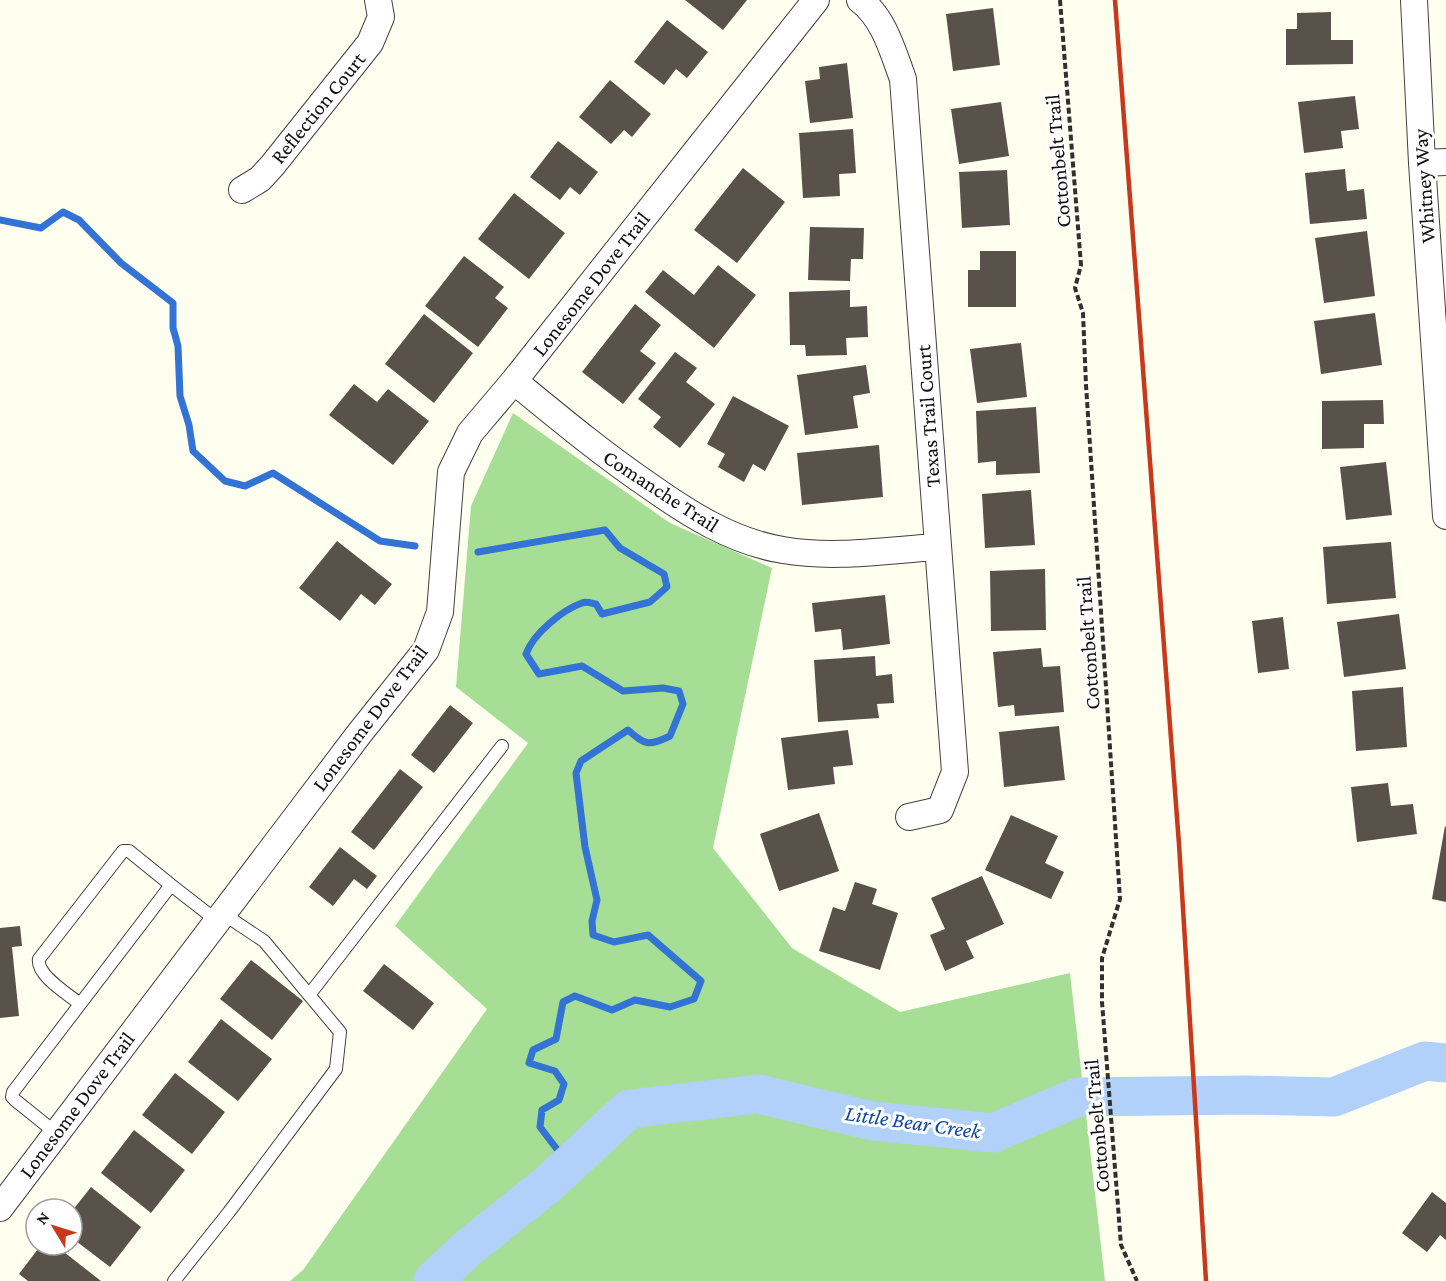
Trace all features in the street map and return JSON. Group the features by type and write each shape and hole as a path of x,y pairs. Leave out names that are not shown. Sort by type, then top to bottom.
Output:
{"street":[{"name":"Lonesome Dove Trail","path":"0,1208 219,917 426,650 440,612 451,472 470,433 514,381 816,0"},
{"name":"Texas Trail Court","path":"860,0 869,7 887,35 903,79 955,772 940,810 909,817"},
{"name":"Whitney Way","path":"1414,0 1434,162 1446,516"},
{"name":"Reflection Court","path":"242,190 260,178 286,149 370,43 379,8"},
{"name":"Comanche Trail","path":"514,381 603,454 672,502 725,533 782,550 831,554 938,547"}],"lane":[{"path":"309,995 502,746"},
{"path":"80,1004 42,973 38,965 39,959 123,851 129,851 171,885 219,917 264,940 340,1032 336,1069 229,1212 174,1281"},
{"path":"56,1133 15,1100 12,1097 13,1092 171,885"}],"path":[{"name":"Cottonbelt Trail","path":"1060,0 1082,265 1075,288 1083,313 1087,409 1120,899 1102,958 1102,1002 1121,1245 1137,1281"}],"green space":[{"path":"513,413 670,523 772,568 713,848 792,948 900,1012 1070,973 1105,1281 290,1281 303,1270 487,1009 395,926 528,743 456,687 471,506"}],"building":[{"path":"685,0 747,0 723,30"},
{"path":"993,8 1000,65 953,71 946,14"},
{"path":"1331,12 1331,40 1353,40 1353,64 1286,65 1286,29 1297,29 1297,13"},
{"path":"667,20 708,52 687,78 676,69 664,85 634,62"},
{"path":"847,63 853,118 810,123 805,81 820,79 819,67"},
{"path":"610,80 651,114 632,137 624,130 611,144 579,117"},
{"path":"1355,96 1359,129 1341,131 1343,148 1304,153 1298,102"},
{"path":"1001,102 1009,156 959,164 951,109"},
{"path":"853,129 856,173 839,174 840,196 803,198 799,133"},
{"path":"558,141 598,172 580,195 570,187 560,200 530,177"},
{"path":"743,168 785,202 737,263 694,230"},
{"path":"1345,169 1347,191 1364,189 1367,219 1310,224 1305,173"},
{"path":"1007,170 1010,225 962,228 959,172"},
{"path":"514,193 565,233 529,279 478,239"},
{"path":"810,227 864,228 863,259 851,259 850,281 808,280"},
{"path":"1367,231 1375,296 1324,303 1315,238"},
{"path":"980,251 1016,251 1016,307 968,307 968,270 980,270"},
{"path":"464,256 504,287 495,298 508,308 478,347 425,306"},
{"path":"718,265 756,295 714,348 645,292 663,270 694,295"},
{"path":"850,290 850,307 867,306 868,337 846,338 847,355 806,356 805,345 790,345 789,292"},
{"path":"635,304 661,325 640,351 656,363 623,404 582,372"},
{"path":"1375,313 1382,365 1321,374 1314,321"},
{"path":"424,314 473,353 434,403 385,364"},
{"path":"1021,343 1027,397 977,403 970,349"},
{"path":"675,352 697,368 686,382 715,404 680,448 653,427 661,417 638,399"},
{"path":"866,365 870,393 853,396 858,428 805,435 797,375"},
{"path":"354,384 377,402 388,389 429,421 393,465 329,415"},
{"path":"733,396 789,426 765,471 753,464 744,482 718,467 725,454 707,444"},
{"path":"1383,400 1384,424 1364,424 1364,448 1322,449 1322,401"},
{"path":"1036,407 1040,473 996,475 996,461 978,463 976,411"},
{"path":"879,445 883,497 802,505 797,453"},
{"path":"1386,462 1392,515 1346,520 1340,467"},
{"path":"1031,490 1035,545 985,548 982,494"},
{"path":"337,541 392,584 375,605 361,594 340,621 299,588"},
{"path":"1391,542 1396,598 1327,604 1323,547"},
{"path":"1045,569 1046,630 991,631 990,571"},
{"path":"885,595 890,644 843,650 841,629 815,632 812,603"},
{"path":"1399,614 1406,669 1344,677 1337,622"},
{"path":"1283,617 1289,669 1258,673 1252,621"},
{"path":"1041,648 1043,667 1060,666 1064,712 1015,716 1014,705 998,707 993,652"},
{"path":"875,656 876,676 892,674 894,703 877,704 879,718 818,722 814,660"},
{"path":"1403,687 1407,747 1356,751 1352,691"},
{"path":"450,705 473,723 434,773 411,755"},
{"path":"1059,726 1065,780 1004,787 999,732"},
{"path":"848,730 853,765 833,767 835,784 788,790 781,738"},
{"path":"400,769 423,787 374,850 351,832"},
{"path":"1388,783 1391,806 1413,804 1417,834 1357,842 1351,787"},
{"path":"819,813 839,871 779,891 760,834"},
{"path":"1011,815 1058,836 1045,863 1064,872 1051,899 985,870"},
{"path":"1446,827 1446,902 1432,899"},
{"path":"340,847 377,876 367,889 354,879 333,906 309,887"},
{"path":"982,876 1004,924 966,941 974,958 945,971 930,935 945,929 931,898"},
{"path":"855,882 877,889 872,904 898,913 880,970 819,951 833,907 845,911"},
{"path":"20,926 22,946 12,947 19,1016 0,1018 0,928"},
{"path":"251,960 303,1001 272,1040 220,999"},
{"path":"384,964 434,1003 413,1030 363,991"},
{"path":"221,1019 272,1059 238,1101 188,1062"},
{"path":"175,1073 225,1112 192,1154 142,1115"},
{"path":"134,1130 185,1170 151,1213 101,1173"},
{"path":"91,1187 141,1227 110,1267 84,1247 83,1197"},
{"path":"1432,1192 1446,1203 1446,1240 1440,1235 1427,1252 1402,1233"},
{"path":"32,1257 70,1257 101,1281 28,1281 19,1274"}],"waterway":[{"path":"0,220 41,228 63,212 79,220 121,263 173,303 173,328 178,346 180,396 189,425 193,451 225,481 245,486 273,473 380,541 415,546"},
{"path":"478,552 605,530 620,548 664,574 667,587 650,602 602,614 596,604 585,602 574,606 542,631 526,654 539,674 582,666 623,691 663,688 679,691 683,704 670,736 648,743 628,730 581,761 576,773 585,847 597,900 592,921 593,935 614,942 648,935 701,981 694,999 670,1007 635,1000 612,1010 575,996 563,1002 556,1039 533,1050 529,1063 555,1071 564,1084 559,1100 542,1110 540,1127 569,1165"},
{"name":"Little Bear Creek","path":"433,1281 468,1248 547,1185 629,1109 758,1094 873,1121 993,1133 1078,1097 1247,1095 1334,1097 1425,1061 1446,1063"}],"railway":[{"path":"1115,0 1179,844 1206,1281"}]}
